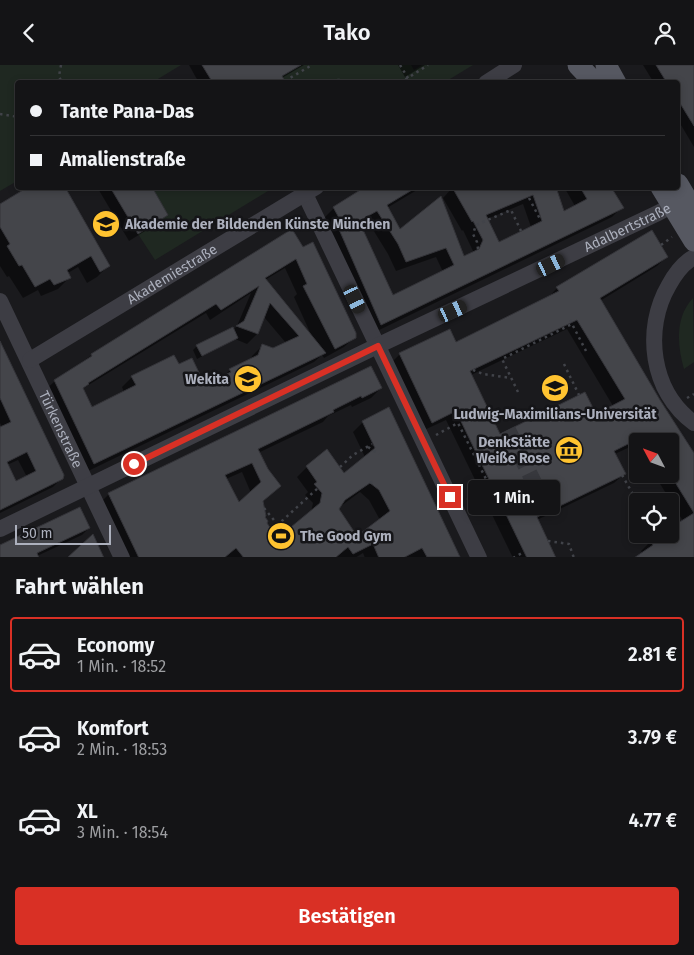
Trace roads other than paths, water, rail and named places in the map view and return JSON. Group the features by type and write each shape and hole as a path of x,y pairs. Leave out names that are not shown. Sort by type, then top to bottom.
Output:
{"main road":[{"path":"578,65 592,80"},
{"path":"606,65 614,80"},
{"path":"666,190 682,200 684,238"}],"street":[{"path":"491,80 514,65"},
{"path":"311,191 378,346 479,557"},
{"name":"Akademiestraße","path":"30,361 311,191"},
{"name":"Adalbertstraße","path":"0,529 682,200"},
{"path":"694,257 687,261 673,277 664,293 656,318 654,345 661,379 669,395 694,423"},
{"name":"Türkenstraße","path":"0,301 122,557"}],"tunnel":[{"path":"508,430 548,511"}],"place":[{"name":"Akademie der Bildenden Künste München","path":"106,224"},
{"name":"Wekita","path":"248,379"},
{"name":"Ludwig-Maximilians-Universität","path":"555,388"},
{"name":"DenkStätte Weiße Rose","path":"569,450"},
{"name":"The Good Gym","path":"281,536"}]}
